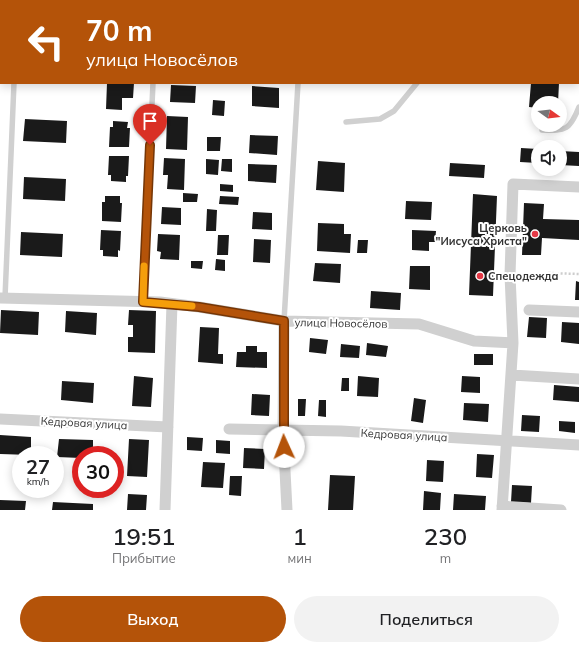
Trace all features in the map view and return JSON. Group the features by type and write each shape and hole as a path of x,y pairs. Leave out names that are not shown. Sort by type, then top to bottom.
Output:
{"street":[{"path":"561,510 502,508 512,375 513,343 510,275 513,184 579,186"},
{"name":"улица Новосёлов","path":"2,298 172,304 284,321 419,324 474,341 513,343"},
{"path":"165,510 172,304"},
{"path":"528,310 579,312"},
{"path":"284,321 283,431 287,510"},
{"path":"512,375 579,378"},
{"name":"Кедровая улица","path":"0,419 168,427"},
{"name":"Кедровая улица","path":"228,429 341,431 579,445"}],"lane":[{"path":"2,298 14,84"},
{"path":"143,302 153,84"},
{"path":"284,321 298,84"},
{"path":"346,122 380,119 394,111 416,84"},
{"path":"567,127 573,121 579,107"}],"path":[{"path":"510,275 531,276 549,273 579,274"}],"building":[{"path":"107,84 134,84 133,98 122,98 122,110 106,109"},
{"path":"531,84 559,84 558,96 531,96 531,107 529,107"},
{"path":"171,85 196,86 195,103 170,102"},
{"path":"252,86 279,88 279,108 252,106"},
{"path":"213,100 225,101 224,116 212,115"},
{"path":"167,116 188,117 187,150 166,149"},
{"path":"25,119 67,121 66,143 23,141"},
{"path":"113,121 128,122 127,128 130,128 129,147 109,147 110,127 113,127"},
{"path":"250,135 278,136 277,155 249,153"},
{"path":"207,137 221,137 220,151 207,151"},
{"path":"521,148 531,149 531,163 520,162"},
{"path":"567,151 579,152 579,166 567,165"},
{"path":"109,156 129,156 128,176 126,176 126,182 111,181 111,175 108,175"},
{"path":"164,158 185,159 184,190 167,189 168,175 163,175"},
{"path":"206,159 219,160 218,175 206,174"},
{"path":"222,159 232,159 232,172 221,171"},
{"path":"318,161 345,163 344,192 316,190"},
{"path":"450,163 485,165 484,178 449,176"},
{"path":"248,164 277,165 276,183 248,181"},
{"path":"24,177 66,179 65,201 23,199"},
{"path":"220,184 233,185 233,192 220,191"},
{"path":"183,193 198,194 197,202 183,202"},
{"path":"473,194 497,196 493,296 469,295"},
{"path":"105,196 120,196 120,203 122,203 121,222 102,221 102,202 105,202"},
{"path":"220,196 239,197 238,205 219,204"},
{"path":"406,201 432,202 431,220 405,219"},
{"path":"524,203 544,204 543,219 579,220 579,240 542,238 541,255 522,255"},
{"path":"162,207 181,208 181,225 161,224"},
{"path":"207,209 217,210 216,231 206,231"},
{"path":"253,212 272,213 272,230 252,229"},
{"path":"318,223 344,224 344,234 351,234 350,253 317,251"},
{"path":"101,230 121,231 120,251 118,250 118,257 103,256 103,250 100,250"},
{"path":"412,230 436,231 435,242 429,242 429,251 412,250"},
{"path":"21,232 63,234 62,257 20,255"},
{"path":"158,234 180,235 179,260 160,259 161,252 157,251"},
{"path":"218,235 229,235 228,255 217,255"},
{"path":"254,239 271,240 270,263 253,262"},
{"path":"358,240 368,240 367,253 357,253"},
{"path":"216,259 225,260 225,271 215,270"},
{"path":"191,261 203,261 202,269 191,268"},
{"path":"315,263 341,264 340,283 313,281"},
{"path":"410,266 430,266 430,290 409,289"},
{"path":"576,281 579,282 579,300 575,300"},
{"path":"371,291 401,293 400,310 370,308"},
{"path":"1,310 39,312 38,335 0,333"},
{"path":"129,310 156,311 155,353 128,352 128,337 133,337 133,325 128,325"},
{"path":"66,311 97,313 96,335 65,332"},
{"path":"529,317 547,318 546,338 527,337"},
{"path":"562,322 579,323 579,344 561,342"},
{"path":"200,327 219,328 218,354 223,354 223,364 198,362"},
{"path":"310,338 328,340 326,354 309,352"},
{"path":"367,343 388,346 386,357 366,355"},
{"path":"341,344 360,346 359,358 340,357"},
{"path":"246,346 257,346 257,352 267,352 267,368 236,367 237,352 246,352"},
{"path":"474,354 493,354 493,365 474,365"},
{"path":"134,376 153,378 151,407 132,406"},
{"path":"358,376 379,378 378,397 357,396"},
{"path":"462,376 480,377 480,393 461,392"},
{"path":"342,378 349,378 349,391 341,391"},
{"path":"62,381 94,383 93,403 61,400"},
{"path":"554,385 579,387 579,402 553,400"},
{"path":"252,394 270,395 269,416 251,415"},
{"path":"414,398 426,400 423,423 411,421"},
{"path":"298,399 306,399 305,416 298,416"},
{"path":"319,400 326,400 326,417 318,416"},
{"path":"464,403 489,404 488,422 463,420"},
{"path":"522,415 540,416 539,432 521,431"},
{"path":"559,421 575,422 575,433 559,431"},
{"path":"0,435 31,437 31,446 12,446 12,454 0,454"},
{"path":"187,437 203,438 202,451 187,450"},
{"path":"59,439 93,440 93,446 72,446 72,458 64,457 64,446 58,446"},
{"path":"129,439 149,440 147,477 127,476"},
{"path":"216,440 230,441 230,454 216,453"},
{"path":"244,448 265,449 264,469 243,468"},
{"path":"477,454 494,455 492,478 476,477"},
{"path":"427,460 444,461 443,482 426,481"},
{"path":"203,462 225,463 223,488 201,487"},
{"path":"330,475 355,476 353,510 328,510"},
{"path":"230,476 242,476 241,496 229,495"},
{"path":"512,485 532,486 531,503 511,502"},
{"path":"424,491 441,493 440,510 423,510"},
{"path":"128,494 147,495 146,510 127,510"},
{"path":"454,494 486,496 485,510 453,510"},
{"path":"0,500 26,501 25,510 0,510"},
{"path":"53,502 93,504 93,510 52,510"}],"slow traffic":[{"path":"144,266 143,302 160,302 192,306"}],"place":[{"name":"Церковь \"Иисуса Христа\"","path":"535,234"},
{"name":"Спецодежда","path":"480,276"}],"route":[{"path":"150,145 143,302 160,302 199,307 284,321 284,447"}]}
